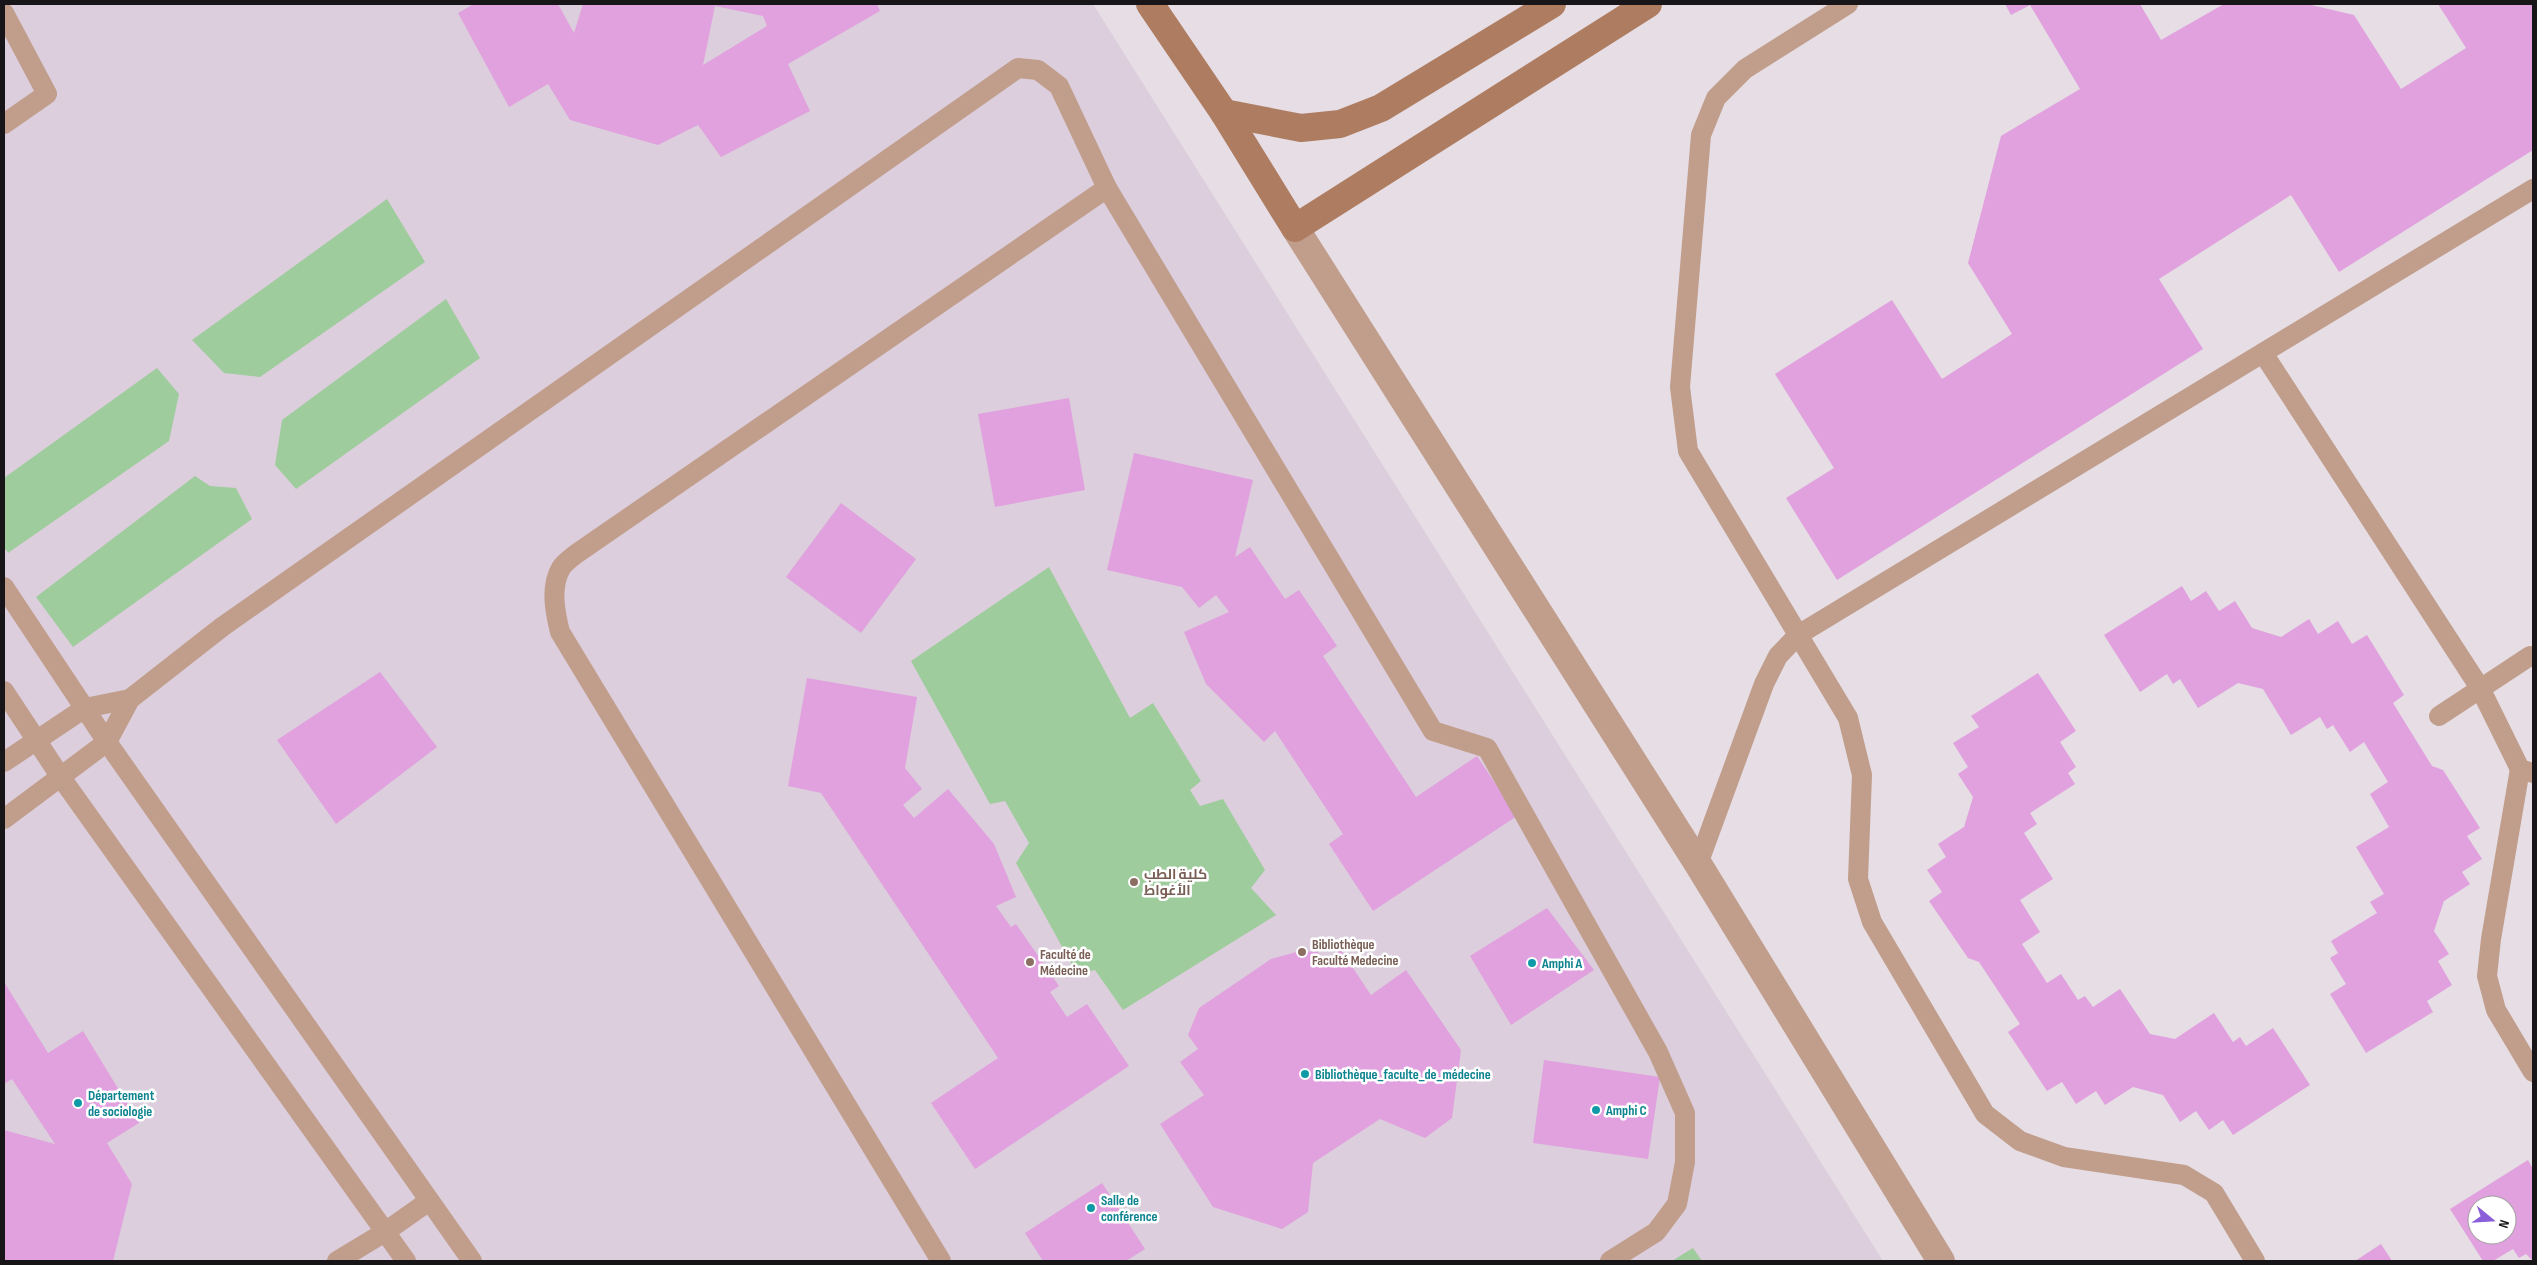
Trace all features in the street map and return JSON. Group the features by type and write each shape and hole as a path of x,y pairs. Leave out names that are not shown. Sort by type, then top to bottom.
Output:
{"main road":[{"path":"1150,4 1224,113 1295,228 1648,4"},
{"path":"1224,113 1301,128 1340,124 1381,108 1552,4"}],"street":[{"path":"1295,228 1698,864 1941,1261"}],"lane":[{"path":"1848,4 1745,69 1716,98 1701,135 1680,387 1688,451 1848,718 1862,775 1858,879 1872,922 1985,1114 2020,1141 2064,1156 2184,1175 2214,1193 2255,1261"},
{"path":"4,14 47,94 4,124"},
{"path":"4,818 107,742 130,699 222,627 1018,68 1038,70 1059,86 1107,188 1434,731 1487,748 1658,1052 1685,1113 1685,1162 1677,1204 1656,1232 1610,1261"},
{"path":"941,1261 560,632 555,611 556,584 562,567 576,554 1107,188"},
{"path":"1698,864 1764,684 1778,656 1798,635 2533,190"},
{"path":"2263,353 2480,688 2527,771 2491,938 2487,976 2496,1010 2533,1072"},
{"path":"4,587 107,742 472,1261"},
{"path":"2439,716 2530,656"},
{"path":"4,691 37,738 60,776 406,1261"},
{"path":"4,762 37,738 85,708 130,699"},
{"path":"337,1261 385,1232 428,1201"}],"shaded area":[{"path":"4,4 1093,4 1883,1261 4,1261"}],"green space":[{"path":"387,199 425,262 260,377 224,373 192,340"},
{"path":"446,299 480,358 296,489 275,465 282,420"},
{"path":"157,368 179,394 169,441 8,553 4,547 4,478"},
{"path":"195,476 210,486 236,488 252,519 73,647 36,597"},
{"path":"1049,567 1130,718 1153,703 1201,781 1190,790 1200,806 1223,799 1265,870 1251,888 1276,915 1123,1010 1095,970 1077,974 1016,863 1029,843 1005,801 990,804 911,661"},
{"path":"1693,1248 1702,1261 1672,1261"}],"building":[{"path":"474,4 558,4 574,33 583,4 877,4 880,11 788,64 810,111 721,157 698,125 658,145 570,120 548,84 509,107 458,13","holes":["715,6 763,16 767,26 703,65"]},
{"path":"2005,4 2140,4 2161,40 2224,4 2307,4 2354,15 2401,89 2466,48 2438,4 2533,4 2533,150 2339,272 2291,195 2159,279 2203,349 1837,580 1786,498 1834,468 1775,374 1892,300 1942,379 2012,334 1968,263 2001,136 2080,89 2030,5 2011,15"},
{"path":"1069,398 1085,490 995,507 978,414"},
{"path":"1134,453 1253,480 1235,557 1250,547 1285,599 1299,590 1337,646 1323,656 1416,797 1477,756 1517,816 1373,911 1329,844 1343,834 1275,731 1264,742 1206,684 1184,632 1229,612 1216,595 1199,608 1182,587 1107,570"},
{"path":"841,503 916,559 861,633 786,577"},
{"path":"2182,586 2191,601 2206,591 2219,611 2235,601 2252,628 2281,637 2309,619 2318,634 2338,621 2352,644 2367,635 2404,695 2393,703 2432,766 2443,770 2480,828 2467,836 2482,859 2462,872 2470,884 2444,901 2434,931 2449,954 2438,961 2452,985 2427,1001 2433,1012 2366,1053 2330,994 2346,984 2330,958 2338,953 2331,941 2377,913 2370,902 2384,894 2356,847 2389,827 2370,794 2388,782 2364,742 2350,752 2333,725 2327,729 2320,717 2291,735 2263,689 2238,683 2198,708 2180,679 2173,684 2167,674 2140,692 2104,635"},
{"path":"380,672 437,747 336,824 277,740"},
{"path":"2038,673 2076,731 2060,742 2076,767 2068,773 2075,784 2030,813 2037,824 2024,833 2053,879 2020,900 2040,932 2022,944 2047,983 2061,974 2078,1000 2085,996 2093,1007 2120,989 2150,1034 2175,1039 2214,1013 2233,1042 2240,1037 2246,1046 2273,1028 2310,1085 2233,1135 2223,1120 2209,1130 2196,1111 2180,1122 2163,1095 2133,1087 2105,1105 2096,1091 2076,1104 2062,1082 2047,1091 2008,1032 2020,1024 1979,962 1968,958 1929,901 1942,892 1927,870 1946,857 1938,844 1964,827 1973,797 1958,774 1968,767 1953,743 1979,727 1971,716"},
{"path":"807,678 917,697 905,768 922,789 903,805 914,818 948,789 994,844 1016,897 996,906 1011,927 1016,924 1059,986 1050,992 1067,1017 1087,1004 1129,1066 975,1169 931,1103 998,1058 821,793 788,786"},
{"name":"Amphi A","path":"1547,908 1594,970 1511,1025 1470,956"},
{"name":"Bibliothèque_faculte_de_médecine","path":"1341,950 1371,995 1406,970 1461,1050 1452,1118 1425,1138 1380,1119 1313,1163 1308,1212 1282,1229 1213,1207 1160,1124 1204,1095 1180,1062 1198,1049 1188,1035 1199,1008 1271,959 1300,951 1318,952 1325,962"},
{"name":"Département de sociologie","path":"4,982 48,1053 83,1031 139,1123 107,1143 132,1184 113,1261 4,1261 4,1130 55,1144 12,1079 4,1084"},
{"name":"Amphi C","path":"1544,1060 1660,1077 1648,1159 1533,1143"},
{"path":"2528,1160 2533,1169 2533,1261 2526,1254 2519,1258 2513,1249 2493,1261 2483,1261 2473,1245 2517,1245 2517,1195 2472,1195"},
{"name":"Salle de conférence","path":"1102,1183 1145,1249 1126,1261 1043,1261 1025,1233"},
{"path":"2467,1198 2467,1236 2450,1209"},
{"path":"2381,1244 2392,1261 2355,1261"}],"place":[{"name":"كلية الطب الأغواط","path":"1134,882"},
{"name":"Bibliothèque Faculté Medecine","path":"1302,952"},
{"name":"Faculté de Médecine","path":"1030,962"},
{"name":"Amphi A","path":"1532,963"},
{"name":"Bibliothèque_faculte_de_médecine","path":"1305,1074"},
{"name":"Département de sociologie","path":"78,1103"},
{"name":"Amphi C","path":"1596,1110"},
{"name":"Salle de conférence","path":"1091,1208"}]}
